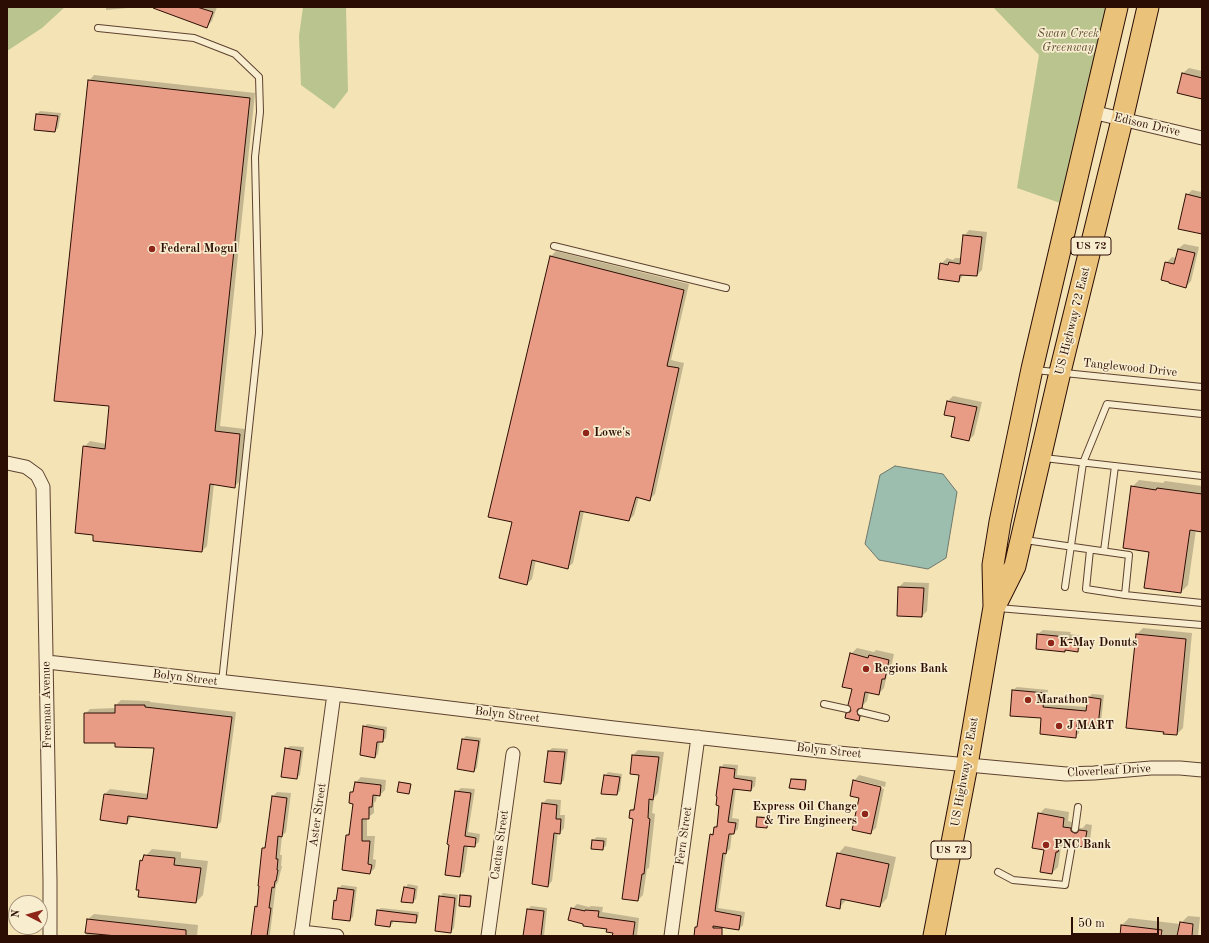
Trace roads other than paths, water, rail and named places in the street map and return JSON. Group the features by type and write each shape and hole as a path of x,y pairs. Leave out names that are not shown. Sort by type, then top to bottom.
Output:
{"highway":[{"name":"US Highway 72 East","path":"994,608 1015,566 1022,539 1022,479 1032,369 1117,7"},
{"name":"US Highway 72 East","path":"934,936 967,765 994,608 993,565 1022,479 1041,458 1060,372 1122,120 1148,7"}],"street":[{"name":"Edison Drive","path":"1092,112 1202,138"},
{"name":"Freeman Avenue","path":"7,462 26,467 37,475 43,487 50,936"},
{"name":"Bolyn Street","path":"46,662 838,753 918,759 967,765"},
{"name":"Aster Street","path":"301,934 334,694"},
{"name":"Fern Street","path":"671,936 698,737"},
{"name":"Cactus Street","path":"488,936 513,754"},
{"name":"Cloverleaf Drive","path":"967,765 1066,774 1094,774 1151,768 1202,770"},
{"path":"301,934 338,936"}],"lane":[{"path":"98,28 194,38 235,54 259,77 260,112 255,157 259,333 222,682"},
{"path":"554,246 726,288"},
{"name":"Tanglewood Drive","path":"1032,369 1202,387"},
{"path":"1065,587 1083,463 1107,404 1202,414"},
{"path":"1041,458 1202,476"},
{"path":"1104,551 1114,466"},
{"path":"1022,539 1129,555 1125,594"},
{"path":"1090,550 1086,589 1202,603"},
{"path":"994,608 1202,625"},
{"path":"824,704 847,709"},
{"path":"861,712 886,718"},
{"path":"1075,829 1078,807"},
{"path":"998,872 1013,880 1065,885 1072,845"}],"place":[{"name":"Federal Mogul","path":"152,249"},
{"name":"Lowe's","path":"586,433"},
{"name":"K-May Donuts","path":"1051,643"},
{"name":"Regions Bank","path":"866,669"},
{"name":"Marathon","path":"1028,700"},
{"name":"J MART","path":"1059,726"},
{"name":"Express Oil Change & Tire Engineers","path":"865,814"},
{"name":"PNC Bank","path":"1046,845"}],"park label":[{"name":"Swan Creek Greenway","path":"1068,41"}]}
